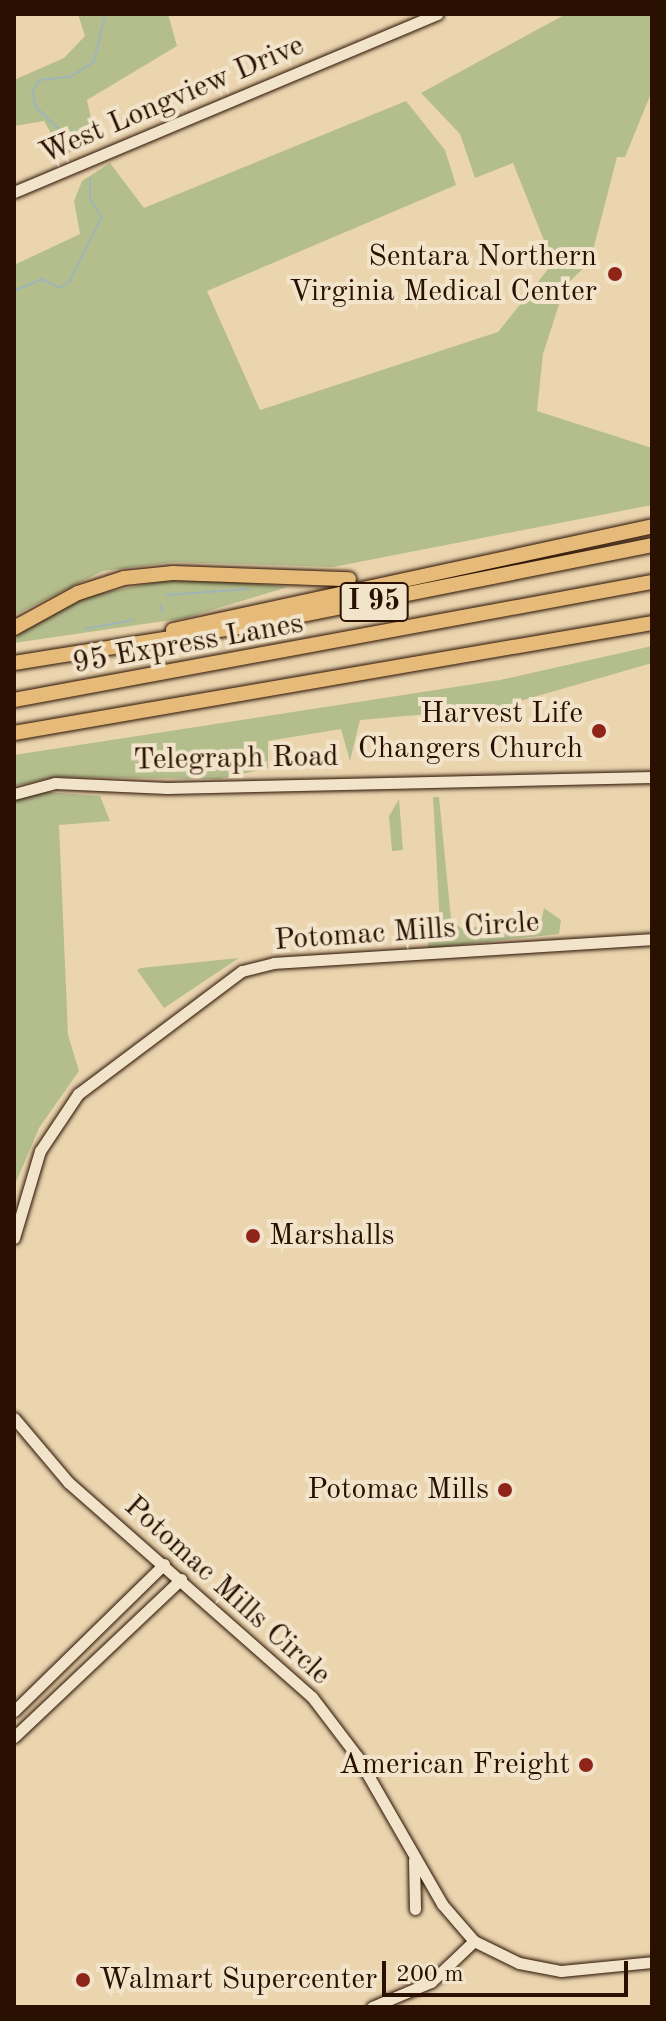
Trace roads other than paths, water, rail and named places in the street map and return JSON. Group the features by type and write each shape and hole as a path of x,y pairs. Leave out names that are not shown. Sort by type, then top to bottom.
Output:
{"highway":[{"path":"95,651 652,523"},
{"name":"I 95","path":"14,663 95,651 652,545"},
{"path":"20,624 101,584 148,575 305,582 424,573"},
{"name":"95 Express Lanes","path":"14,700 652,582"},
{"name":"I 95","path":"14,733 652,621"}],"street":[{"name":"West Longview Drive","path":"14,192 437,14"},
{"name":"Telegraph Road","path":"14,794 55,783 167,788 652,777"},
{"name":"Potomac Mills Circle","path":"14,1238 40,1151 78,1094 242,971 274,963 652,939"},
{"name":"Potomac Mills Circle","path":"14,1418 68,1482 312,1697 474,1941 519,1963 561,1971 652,1962"},
{"path":"14,1711 164,1564"},
{"path":"14,1737 181,1579"},
{"path":"412,1851 415,1909"},
{"path":"372,2007 431,1982 474,1941"}],"waterway":[{"path":"77,147 35,106 32,91 40,80 70,77 94,62 105,14"},
{"path":"14,291 42,279 59,288 70,281 102,217 90,200 90,179"},
{"path":"166,595 249,589"},
{"path":"161,605 162,612"},
{"path":"85,629 133,620"}],"place":[{"name":"Sentara Northern Virginia Medical Center","path":"615,274"},
{"name":"Harvest Life Changers Church","path":"599,731"},
{"name":"Marshalls","path":"253,1236"},
{"name":"Potomac Mills","path":"505,1490"},
{"name":"American Freight","path":"586,1765"},
{"name":"Walmart Supercenter","path":"83,1980"}]}
